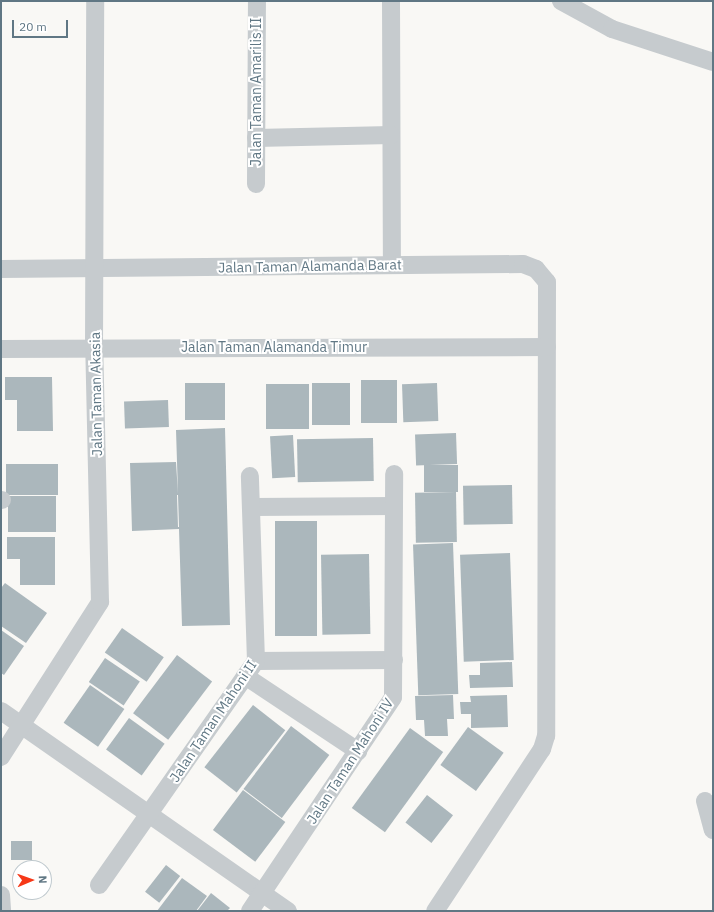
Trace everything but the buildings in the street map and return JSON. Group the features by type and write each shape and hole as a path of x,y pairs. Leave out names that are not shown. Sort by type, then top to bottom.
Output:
{"street":[{"name":"Jalan Taman Akasia","path":"1,757 23,726 100,602 94,347 95,1"},
{"name":"Jalan Taman Amarilis II","path":"256,1 256,184"},
{"path":"391,1 392,265"},
{"path":"561,1 612,29 713,62"},
{"path":"256,138 391,135"},
{"name":"Jalan Taman Alamanda Barat","path":"1,269 523,264 536,269 546,282 546,736 542,749 435,911"},
{"name":"Jalan Taman Alamanda Timur","path":"1,349 94,347 547,347"},
{"name":"Jalan Taman Mahoni IV","path":"250,911 391,703 394,660 394,474"},
{"name":"Jalan Taman Mahoni II","path":"99,884 150,815 256,661 250,476"},
{"path":"251,506 394,506"},
{"path":"256,661 394,660"},
{"path":"246,676 358,751"},
{"path":"1,711 288,911"},
{"path":"705,801 713,830"},
{"path":"1,895 2,911"}]}
